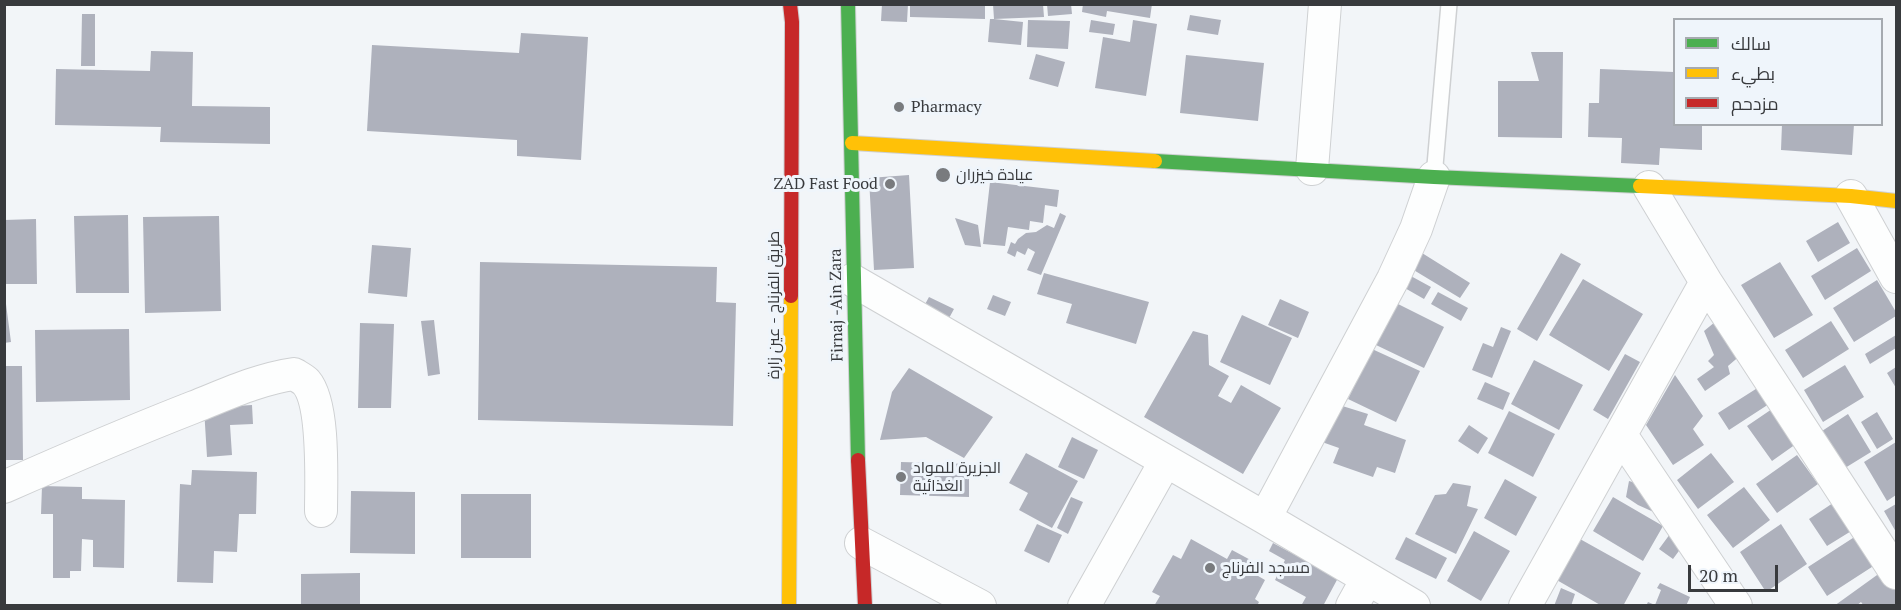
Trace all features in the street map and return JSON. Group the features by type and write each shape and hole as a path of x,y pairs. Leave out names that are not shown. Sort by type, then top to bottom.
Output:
{"main road":[{"name":"Firnaj -Ain Zara","path":"848,4 852,143 852,280 865,606"},
{"name":"طريق الفرناج - عين زارة","path":"786,10 789,606"},
{"path":"852,143 1434,177 1851,196 1896,201"}],"street":[{"path":"1312,169 1325,4"},
{"path":"1265,518 1393,279 1416,229 1434,177"},
{"path":"1649,187 1706,282 1896,573"},
{"path":"1851,196 1896,277"},
{"path":"852,280 1414,606"},
{"path":"1525,606 1706,282"},
{"path":"4,487 134,430 249,385 273,377 294,374 306,382 315,401 320,442 321,511"},
{"path":"1621,435 1736,606"},
{"path":"1084,606 1165,462"},
{"path":"861,543 980,606"},
{"path":"1352,606 1367,579"}],"lane":[{"path":"1434,177 1449,4"}],"building":[{"path":"882,4 908,4 907,22 881,21"},
{"path":"910,4 985,4 985,19 910,17"},
{"path":"993,4 1043,4 1044,17 994,19"},
{"path":"1047,4 1071,4 1072,14 1048,16"},
{"path":"1083,4 1152,4 1150,18 1107,11 1106,17 1082,12"},
{"path":"82,14 95,14 95,66 81,66"},
{"path":"1190,15 1221,20 1218,35 1187,30"},
{"path":"990,19 1023,22 1021,45 988,42"},
{"path":"1028,20 1070,21 1068,49 1027,47"},
{"path":"1091,20 1115,24 1113,35 1089,32"},
{"path":"1133,20 1157,24 1146,96 1095,88 1103,37 1130,42"},
{"path":"521,33 588,37 581,160 517,156 517,140 367,131 372,45 519,53"},
{"path":"151,51 193,52 192,106 270,107 270,144 160,142 161,127 55,125 56,69 150,71"},
{"path":"1531,52 1563,52 1562,138 1498,137 1498,81 1539,81"},
{"path":"1036,54 1065,62 1058,87 1029,79"},
{"path":"1186,55 1264,63 1258,121 1180,113"},
{"path":"1600,69 1673,72 1673,126 1702,126 1702,150 1660,148 1659,165 1621,163 1622,138 1588,137 1589,103 1599,103"},
{"path":"1782,126 1854,126 1852,155 1781,150"},
{"path":"909,175 914,268 874,270 869,178"},
{"path":"990,182 1059,190 1057,207 1045,205 1043,223 1030,221 1029,230 1008,227 1005,246 983,244"},
{"path":"1060,213 1066,216 1041,275 1027,270 1035,252 1028,248 1025,255 1017,251 1015,257 1007,253 1011,242 1015,244 1026,233 1036,232 1047,225 1054,228"},
{"path":"128,215 129,293 76,293 74,216"},
{"path":"219,216 221,311 145,313 143,217"},
{"path":"955,218 978,225 981,247 965,245"},
{"path":"36,219 37,284 4,284 4,220"},
{"path":"1838,222 1850,243 1818,262 1806,241"},
{"path":"372,245 411,248 407,297 368,293"},
{"path":"1857,248 1871,271 1825,300 1811,276"},
{"path":"1422,253 1470,283 1460,298 1412,269"},
{"path":"1561,253 1581,264 1537,341 1517,329"},
{"path":"480,262 717,267 716,302 736,303 733,426 478,420"},
{"path":"1780,262 1813,315 1774,338 1741,285"},
{"path":"1044,273 1149,302 1136,344 1066,323 1072,304 1037,294"},
{"path":"1409,275 1431,287 1424,299 1403,287"},
{"path":"1583,279 1643,314 1609,371 1549,335"},
{"path":"1877,280 1896,312 1896,316 1854,342 1833,308"},
{"path":"1438,292 1468,308 1461,321 1431,304"},
{"path":"993,295 1011,302 1005,316 987,309"},
{"path":"929,297 954,309 948,320 923,308"},
{"path":"1280,299 1309,312 1298,338 1268,325"},
{"path":"1396,303 1444,327 1424,368 1376,345"},
{"path":"4,304 6,304 11,342 4,343"},
{"path":"1242,315 1292,338 1270,385 1220,362"},
{"path":"434,320 440,374 428,376 421,321"},
{"path":"1831,321 1849,349 1803,378 1785,350"},
{"path":"1715,322 1742,354 1728,366 1730,374 1705,391 1697,379 1714,367 1708,361 1714,355 1704,331"},
{"path":"360,323 394,324 391,408 358,408"},
{"path":"1501,327 1511,331 1492,378 1472,370 1483,343 1493,347"},
{"path":"129,329 130,400 36,402 35,330"},
{"path":"1193,331 1208,335 1209,365 1229,376 1218,396 1231,403 1241,385 1281,408 1243,474 1144,417"},
{"path":"1896,335 1896,348 1870,364 1865,354"},
{"path":"1372,349 1420,371 1396,422 1348,399"},
{"path":"1625,354 1640,362 1608,419 1593,410"},
{"path":"1534,360 1583,385 1559,430 1511,404"},
{"path":"1845,365 1864,397 1823,422 1804,390"},
{"path":"4,366 22,366 23,460 4,460"},
{"path":"1896,367 1896,388 1887,373"},
{"path":"909,368 993,417 964,458 926,437 880,440 892,392"},
{"path":"1675,375 1703,416 1693,429 1704,445 1673,465 1646,425"},
{"path":"1485,382 1510,393 1503,410 1477,399"},
{"path":"1759,387 1769,404 1729,430 1718,413"},
{"path":"1336,404 1368,414 1364,425 1406,440 1395,473 1377,467 1373,477 1333,463 1339,448 1322,442"},
{"path":"252,405 253,424 230,425 232,455 207,457 204,408"},
{"path":"1772,409 1796,444 1772,461 1747,426"},
{"path":"1509,411 1555,434 1533,477 1488,453"},
{"path":"1877,412 1893,439 1877,449 1861,422"},
{"path":"1848,414 1871,452 1845,468 1822,431"},
{"path":"1469,425 1488,438 1478,454 1458,441"},
{"path":"1072,437 1098,450 1084,479 1058,467"},
{"path":"1896,442 1896,495 1887,501 1864,462"},
{"path":"1026,453 1078,481 1052,528 1019,510 1028,493 1009,483"},
{"path":"1711,453 1734,482 1698,509 1677,480"},
{"path":"1797,455 1818,484 1777,513 1756,484"},
{"path":"901,462 969,464 969,497 900,495"},
{"path":"192,470 257,472 256,514 239,514 237,552 214,551 213,583 177,582 180,484 191,485"},
{"path":"1505,479 1537,497 1516,536 1484,518"},
{"path":"1629,481 1649,487 1676,522 1626,497"},
{"path":"1453,483 1471,486 1467,506 1478,509 1456,554 1415,534 1435,495 1446,494"},
{"path":"42,486 82,487 82,499 125,500 124,568 93,567 93,540 82,539 81,571 70,571 70,578 53,578 53,514 41,514"},
{"path":"1744,487 1770,520 1733,548 1707,515"},
{"path":"351,491 415,492 415,554 350,553"},
{"path":"461,494 531,494 531,558 461,558"},
{"path":"1071,497 1083,502 1068,534 1057,528"},
{"path":"1613,497 1663,526 1643,561 1593,531"},
{"path":"1842,497 1861,525 1827,546 1809,519"},
{"path":"1896,504 1896,532 1884,511"},
{"path":"1037,524 1062,535 1049,563 1024,551"},
{"path":"1781,524 1807,564 1766,592 1740,552"},
{"path":"1474,531 1510,551 1481,601 1447,581"},
{"path":"1571,534 1641,573 1623,606 1602,606 1548,575"},
{"path":"1670,534 1684,544 1673,559 1659,549"},
{"path":"1856,536 1875,565 1827,596 1808,567"},
{"path":"1406,537 1447,558 1436,579 1395,559"},
{"name":"مسجد الفرناج","path":"1191,539 1227,559 1232,550 1258,564 1253,573 1265,580 1255,599 1259,602 1257,606 1154,606 1160,596 1152,592 1173,555 1181,559"},
{"path":"1273,543 1338,578 1323,606 1301,606 1306,597 1275,580 1285,560 1269,551"},
{"path":"1884,570 1896,588 1896,606 1864,606 1861,602 1856,606 1834,606"},
{"path":"360,573 360,604 301,605 301,574"},
{"path":"1660,583 1690,597 1686,606 1646,606 1648,602 1655,605 1661,590 1657,588"},
{"path":"1561,588 1575,594 1571,606 1554,606"}],"traffic: fast":[{"path":"848,4 858,460"},
{"path":"1155,161 1640,186"}],"traffic: slow":[{"path":"852,143 1155,161"},
{"path":"1640,186 1851,196 1896,201"},
{"path":"789,606 791,296"}],"traffic: jam":[{"path":"790,4 792,22 791,296"},
{"path":"858,460 865,606"}],"place":[{"name":"Pharmacy","path":"899,107"},
{"name":"عيادة خيزران","path":"943,175"},
{"name":"ZAD Fast Food","path":"890,184"},
{"name":"الجزيرة للمواد الغذائية","path":"901,477"},
{"name":"مسجد الفرناج","path":"1210,568"}]}
